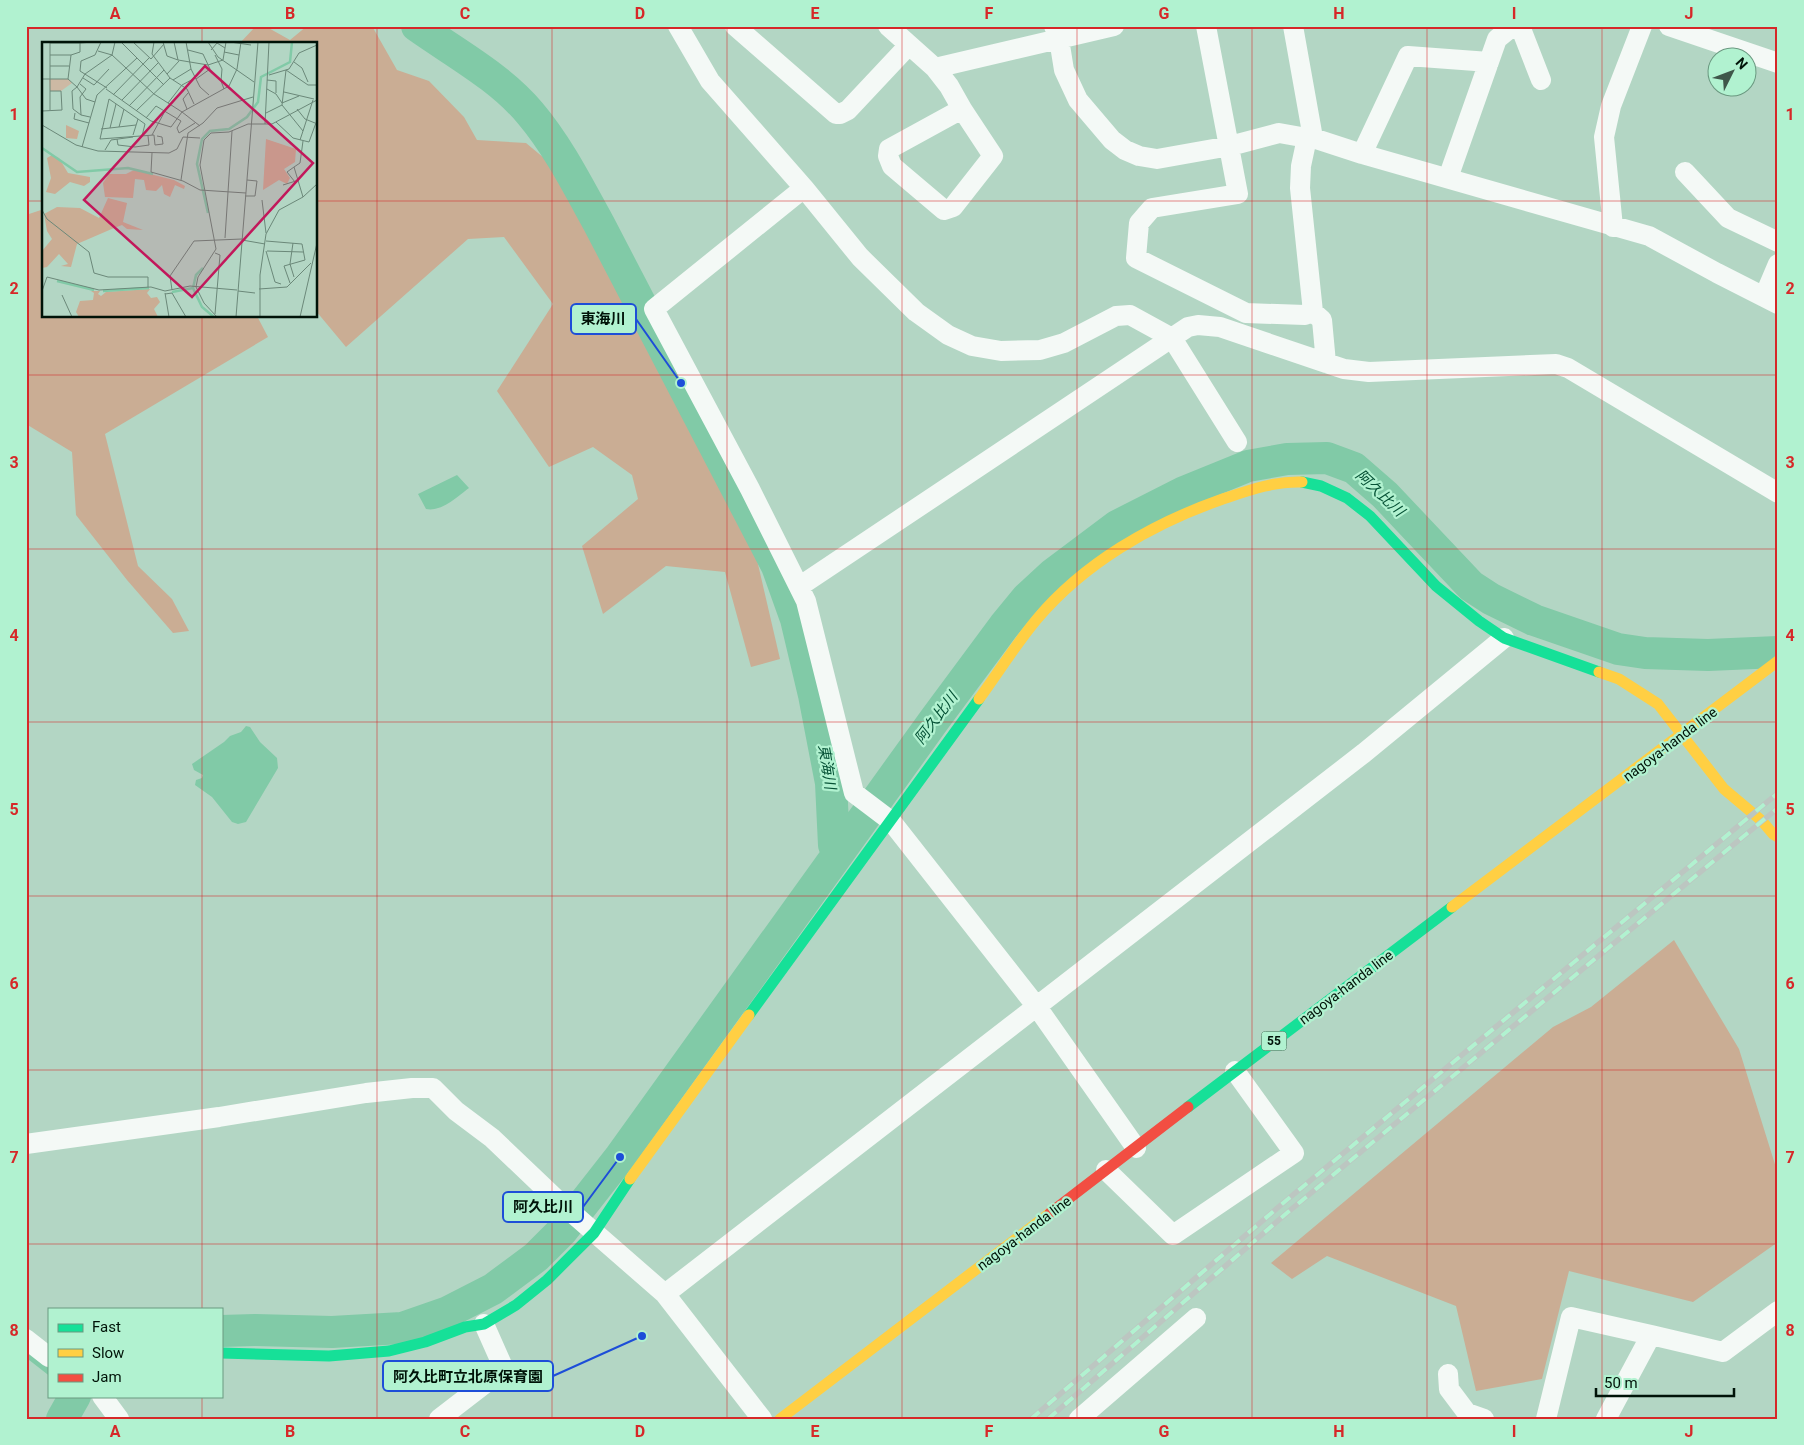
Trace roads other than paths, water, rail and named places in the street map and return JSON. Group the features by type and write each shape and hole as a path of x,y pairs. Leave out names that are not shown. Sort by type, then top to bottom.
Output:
{"street":[{"path":"678,26 710,81 804,188 860,257 916,312 948,335 972,346 1001,351 1040,350 1064,343 1116,316 1130,314 1172,338 1237,442"},
{"path":"735,26 836,114 848,110 909,45"},
{"path":"888,26 935,68 949,86 962,109 994,156 953,207 944,210 892,166 888,156 888,149 962,109"},
{"path":"935,68 1056,33 1114,26"},
{"path":"1206,26 1238,194 1152,208 1139,223 1136,258 1246,314 1305,314 1313,312"},
{"path":"1293,26 1310,138 1301,166 1300,188 1313,312 1322,320 1326,363"},
{"path":"1448,178 1497,39 1513,26"},
{"path":"1520,26 1540,80"},
{"path":"1613,227 1604,137 1611,106 1642,26"},
{"path":"1670,26 1778,63"},
{"path":"1056,33 1064,70 1078,100 1112,140 1125,150 1140,156 1157,159 1230,146 1280,133 1310,138 1649,236 1771,301 1778,264"},
{"path":"1362,154 1408,56 1489,62"},
{"path":"1685,172 1728,218 1778,242"},
{"path":"804,188 654,309 800,586 806,601 854,793 891,820 1037,1007 1136,1148"},
{"path":"800,586 1188,327 1198,325 1220,327 1344,369 1369,372 1556,364 1568,368 1778,493"},
{"path":"222,1353 329,1356 389,1351 484,1324 516,1305 547,1280 594,1232 1037,619 1063,592 1093,566 1141,536 1198,508 1247,491 1277,483 1300,482 1321,486 1347,498 1370,516 1436,586 1479,621 1504,638 1619,679 1658,704 1724,789 1776,834"},
{"path":"665,1294 1364,753 1504,638"},
{"name":"nagoya-handa line","path":"780,1419 1235,1071 1774,664"},
{"path":"1106,1170 1173,1235 1294,1153 1235,1071"},
{"path":"26,1144 219,1117 366,1093 412,1088 433,1088 456,1111 492,1138 554,1198 665,1294 762,1419"},
{"path":"1546,1419 1570,1317 1723,1352 1778,1311"},
{"path":"1079,1419 1196,1318"},
{"path":"439,1419 504,1369 484,1324"},
{"path":"1606,1419 1651,1334"},
{"path":"26,1339 48,1355"},
{"path":"1448,1374 1449,1389 1467,1413 1484,1419"}],"waterway":[{"name":"東海川","path":"417,26 505,88 530,113 550,139 599,224 777,566 796,619 814,695 831,783 834,845 837,853"},
{"name":"阿久比川","path":"222,1331 332,1332 402,1328 448,1312 493,1289 536,1257 562,1231 620,1157 935,719 1027,598 1053,574 1117,526 1184,492 1248,466 1287,459 1327,458 1354,468 1385,495 1471,586 1491,599 1534,620 1618,649 1645,653 1708,655 1778,652"},
{"path":"26,1354 48,1371"},
{"name":"阿久比川","path":"62,1419 74,1398"}],"railway":[{"path":"1031,1419 1282,1204 1778,793"},
{"path":"1048,1419 1288,1212 1778,808"}],"place":[{"name":"東海川","path":"681,383"},
{"name":"阿久比川","path":"620,1157"},
{"name":"阿久比町立北原保育園","path":"642,1336"}]}
